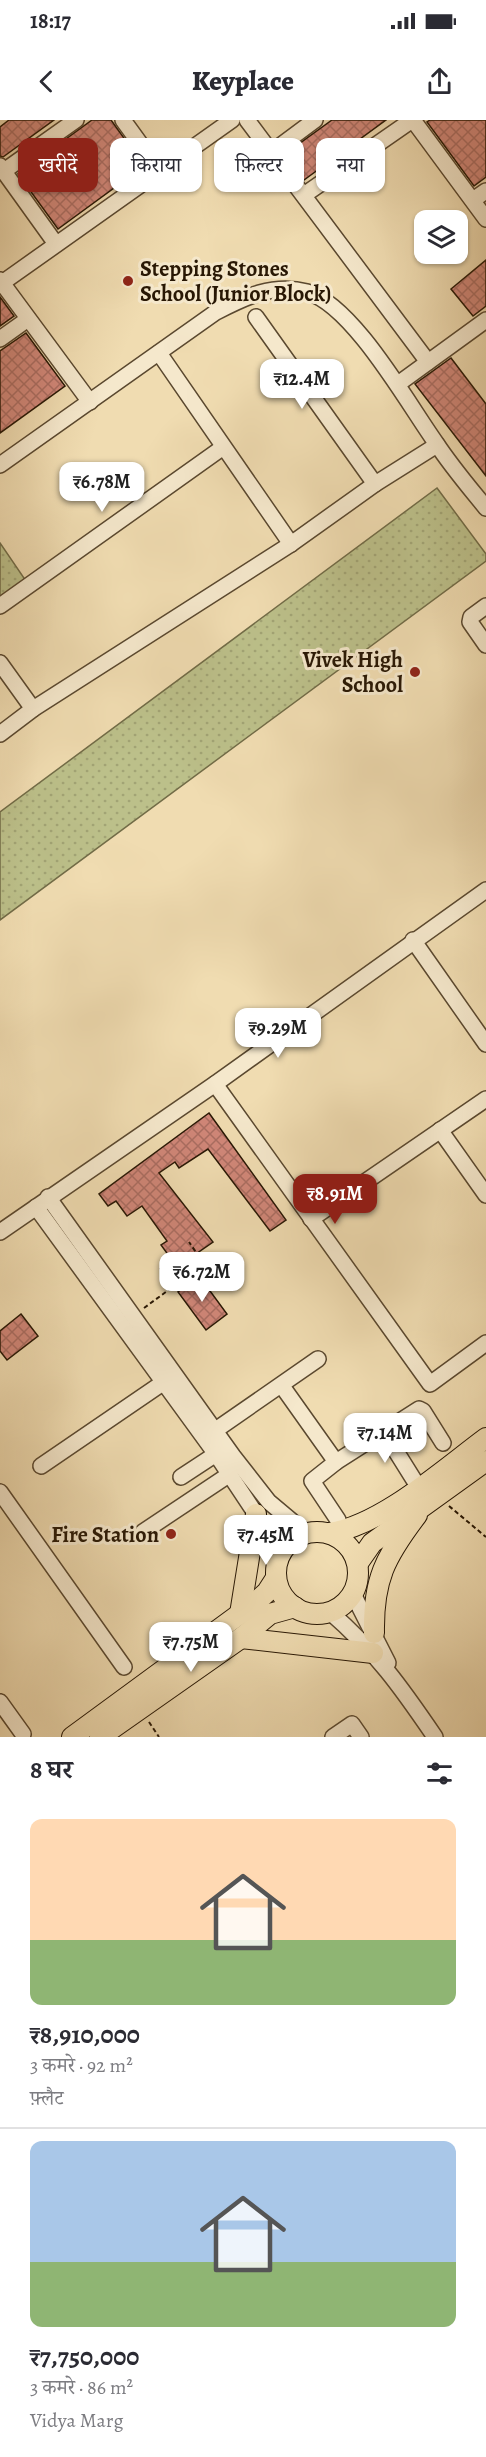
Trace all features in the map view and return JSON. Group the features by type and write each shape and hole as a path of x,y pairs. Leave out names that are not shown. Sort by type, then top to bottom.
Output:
{"main road":[{"path":"72,1737 267,1592 276,1578 281,1552 291,1540 306,1533 334,1527 361,1525 396,1504 486,1438"},
{"path":"358,1563 372,1543 486,1461"},
{"path":"241,1638 374,1643 374,1602 380,1572 426,1503"},
{"path":"240,1614 256,1514"},
{"path":"276,1578 285,1598 295,1607 312,1614 330,1612 343,1605 353,1594 357,1585 358,1563 350,1547 334,1527"},
{"path":"100,1737 241,1638 270,1614 295,1607"}],"street":[{"path":"56,244 2,168 76,120"},
{"path":"123,120 136,138"},
{"path":"202,141 231,120"},
{"path":"247,120 261,138"},
{"path":"291,138 315,120"},
{"path":"304,195 412,120 486,219"},
{"path":"472,200 486,191"},
{"path":"90,402 1,281 130,192"},
{"path":"302,192 428,362"},
{"path":"0,465 216,312 251,293 278,289 308,292 344,315 398,384 436,445 486,508"},
{"path":"256,317 375,484"},
{"path":"0,339 28,318"},
{"path":"398,384 485,324"},
{"path":"159,353 222,448 291,544"},
{"path":"0,734 33,709 291,544 375,484 436,445"},
{"path":"0,606 222,448"},
{"path":"486,606 471,617 470,622 486,645"},
{"path":"0,663 33,709"},
{"path":"0,1232 215,1084 413,940 486,890"},
{"path":"413,940 486,1044"},
{"path":"215,1084 430,1384 486,1343"},
{"path":"311,1219 486,1100"},
{"path":"441,1130 486,1195"},
{"path":"42,1202 132,1316 210,1435 216,1454 281,1552"},
{"path":"42,1202 164,1382 269,1502 306,1533"},
{"path":"210,1435 318,1359"},
{"path":"41,1466 164,1382"},
{"path":"282,1386 336,1462"},
{"path":"334,1527 312,1481 336,1462 419,1409 423,1411 443,1443"},
{"path":"384,1432 414,1480"},
{"path":"181,1477 216,1454"},
{"path":"143,1532 230,1474"},
{"path":"0,1492 124,1667"},
{"path":"353,1594 374,1643 435,1737"},
{"path":"330,1612 374,1643"},
{"path":"0,1702 22,1734"},
{"path":"335,1737 352,1724 361,1737"}],"path":[{"path":"132,1316 204,1264 189,1242"},
{"path":"160,1268 174,1286"},
{"path":"448,1506 486,1537"}],"green space":[{"path":"437,488 486,554 486,561 0,920 0,812"},
{"path":"0,543 26,581 0,598"}],"building":[{"path":"9,120 54,120 29,138 18,138 18,146 3,157 0,156 0,127"},
{"path":"92,120 111,120 124,138 110,138 110,191 58,229 31,192 98,192 98,138 67,138"},
{"path":"332,120 386,120 361,138 316,138 316,171 304,180 304,140"},
{"path":"430,120 486,120 486,177 474,186 427,122"},
{"path":"486,260 486,306 473,316 451,289"},
{"path":"0,297 14,316 0,326"},
{"path":"26,333 65,386 0,433 0,351"},
{"path":"451,358 486,404 486,476 415,384"},
{"path":"209,1113 286,1220 270,1231 208,1149 179,1168 175,1162 159,1173 213,1242 177,1267 161,1245 167,1241 142,1206 127,1216 116,1201 108,1206 99,1194"},
{"path":"199,1276 227,1314 206,1330 178,1292"},
{"path":"21,1314 38,1336 7,1360 0,1351 0,1331"}],"place":[{"name":"Stepping Stones School (Junior Block)","path":"128,281"},
{"name":"Vivek High School","path":"415,672"},
{"name":"Fire Station","path":"171,1534"}]}
